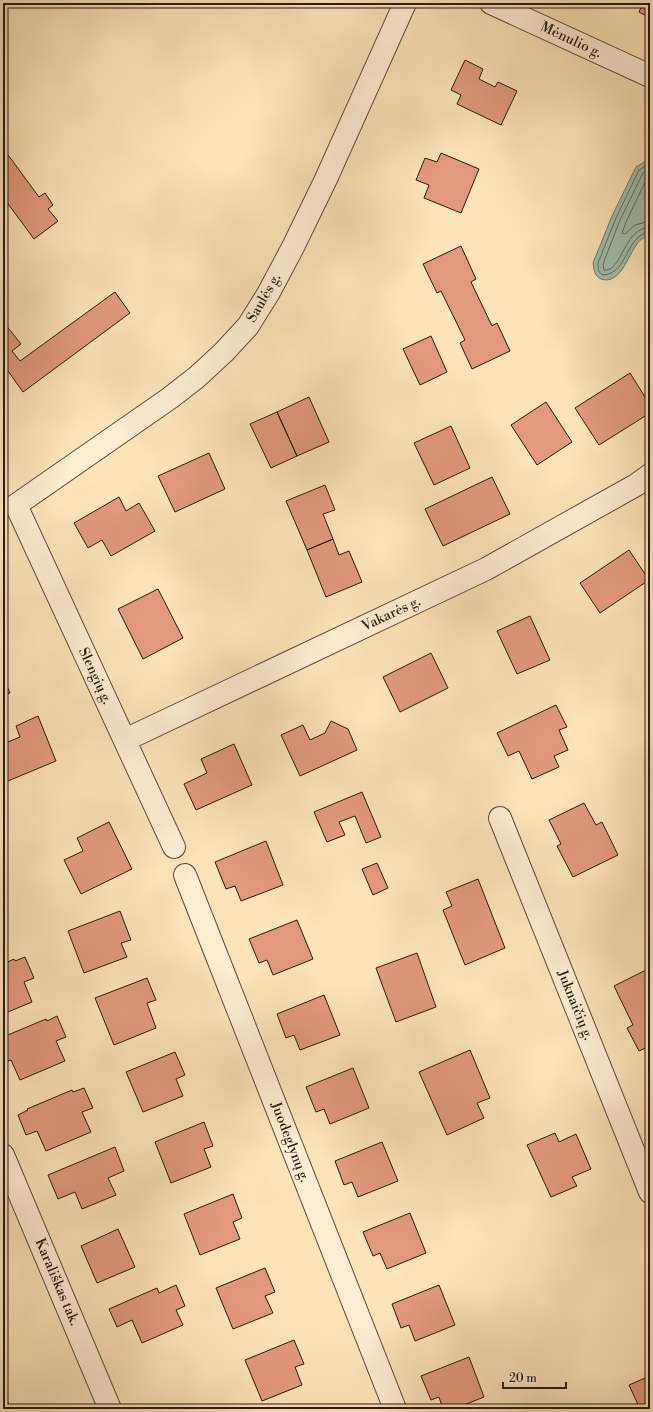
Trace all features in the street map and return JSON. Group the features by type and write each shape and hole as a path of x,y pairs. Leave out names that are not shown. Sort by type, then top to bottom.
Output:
{"street":[{"name":"Saulės g.","path":"10,505 170,398 203,372 248,326 278,274 326,179 405,3"},
{"name":"Mėnulio g.","path":"491,3 650,76"},
{"name":"Vakarės g.","path":"125,740 486,569 650,475"},
{"name":"Slengių g.","path":"10,505 125,740 174,848"},
{"name":"Juknaičių g.","path":"500,818 650,1192"},
{"name":"Juodeglynų g.","path":"185,875 395,1409"},
{"name":"Karališkas tak.","path":"3,1155 110,1409"}],"shaded area":[{"path":"3,1390 11,1409 3,1409"}],"water":[{"path":"646,161 650,161 650,236 643,238 638,242 619,274 608,280 601,279 594,270 593,263 612,216 636,167"}],"building":[{"path":"643,3 650,4 650,18 639,12"},
{"path":"465,60 483,69 479,79 495,87 498,82 517,91 501,125 457,104 461,95 451,90"},
{"path":"3,148 39,197 45,193 53,205 48,209 58,221 34,239 3,197"},
{"path":"441,153 479,169 461,213 424,198 429,185 416,180 425,158 437,162"},
{"path":"461,246 476,279 471,282 492,326 497,323 510,351 472,369 460,343 465,340 441,291 437,293 423,264"},
{"path":"115,292 130,313 23,392 3,364 3,325 5,324 21,344 12,351 20,361"},
{"path":"431,336 447,372 420,385 403,349"},
{"path":"630,373 650,405 650,413 599,445 575,408"},
{"path":"309,397 329,442 297,456 277,412"},
{"path":"546,402 572,442 537,465 511,425"},
{"path":"277,412 297,456 271,468 250,424"},
{"path":"451,426 470,468 434,485 414,443"},
{"path":"209,453 225,489 175,512 158,476"},
{"path":"492,477 510,514 443,546 425,509"},
{"path":"325,485 335,510 323,514 333,539 307,550 286,501"},
{"path":"119,497 126,511 139,503 155,531 111,556 102,540 88,548 74,523"},
{"path":"333,539 339,555 349,551 362,582 326,597 307,550"},
{"path":"629,550 649,580 600,613 580,583"},
{"path":"158,589 183,638 143,659 118,609"},
{"path":"530,616 550,660 517,674 497,631"},
{"path":"431,653 448,688 400,712 383,677"},
{"path":"3,677 10,693 3,696"},
{"path":"556,705 567,727 559,730 568,750 554,756 559,767 532,779 519,751 508,756 497,733"},
{"path":"38,716 56,761 3,783 3,744 20,737 16,726"},
{"path":"331,721 348,729 357,750 300,776 281,735 303,725 310,740 325,733"},
{"path":"234,744 252,785 196,810 184,784 207,773 201,759"},
{"path":"362,792 381,837 366,843 355,816 339,822 345,835 327,842 314,812"},
{"path":"584,803 596,825 602,822 618,855 573,877 557,846 561,844 549,820"},
{"path":"109,822 132,869 81,894 64,860 83,851 77,838"},
{"path":"266,841 283,885 241,901 235,886 226,889 215,862"},
{"path":"377,863 388,888 373,895 362,869"},
{"path":"478,879 505,948 465,965 443,910 452,906 446,892"},
{"path":"120,911 131,940 121,943 127,957 84,973 68,931"},
{"path":"297,920 313,959 273,975 267,960 259,963 249,939"},
{"path":"417,953 436,1007 396,1022 376,968"},
{"path":"25,957 34,978 24,982 32,1002 3,1014 3,964 14,959 15,961"},
{"path":"650,968 650,1046 639,1051 627,1028 633,1025 614,986"},
{"path":"147,978 156,1000 147,1003 156,1028 114,1045 95,998"},
{"path":"324,995 340,1035 300,1050 294,1035 286,1038 277,1014"},
{"path":"57,1016 66,1037 56,1041 65,1061 20,1080 11,1060 3,1063 3,1037"},
{"path":"470,1050 490,1098 477,1103 484,1118 447,1135 419,1072"},
{"path":"175,1052 185,1075 176,1079 183,1096 143,1112 126,1072"},
{"path":"353,1068 369,1108 330,1124 324,1109 316,1112 306,1087"},
{"path":"84,1088 93,1108 82,1112 91,1132 46,1151 37,1131 26,1135 18,1115 28,1110 27,1109 72,1090 73,1092"},
{"path":"204,1122 213,1146 204,1149 211,1167 171,1183 155,1142"},
{"path":"555,1133 559,1142 576,1134 591,1169 572,1177 577,1186 551,1197 527,1145"},
{"path":"382,1142 398,1181 358,1197 352,1182 344,1185 335,1161"},
{"path":"115,1147 124,1171 108,1178 116,1195 82,1209 75,1192 58,1199 48,1175"},
{"path":"233,1194 242,1218 233,1222 240,1239 200,1255 184,1214"},
{"path":"410,1213 426,1253 387,1269 380,1253 373,1256 363,1232"},
{"path":"118,1229 135,1267 97,1283 81,1246"},
{"path":"265,1268 275,1292 265,1296 273,1313 233,1329 216,1288"},
{"path":"176,1285 185,1306 176,1310 183,1325 142,1343 132,1320 117,1327 109,1309 157,1288 159,1293"},
{"path":"439,1285 455,1325 415,1341 409,1325 401,1328 392,1304"},
{"path":"294,1340 304,1364 295,1367 302,1385 262,1401 245,1360"},
{"path":"469,1357 484,1397 454,1409 443,1409 439,1397 431,1400 421,1376"},
{"path":"650,1376 650,1409 640,1409 629,1385"}]}
